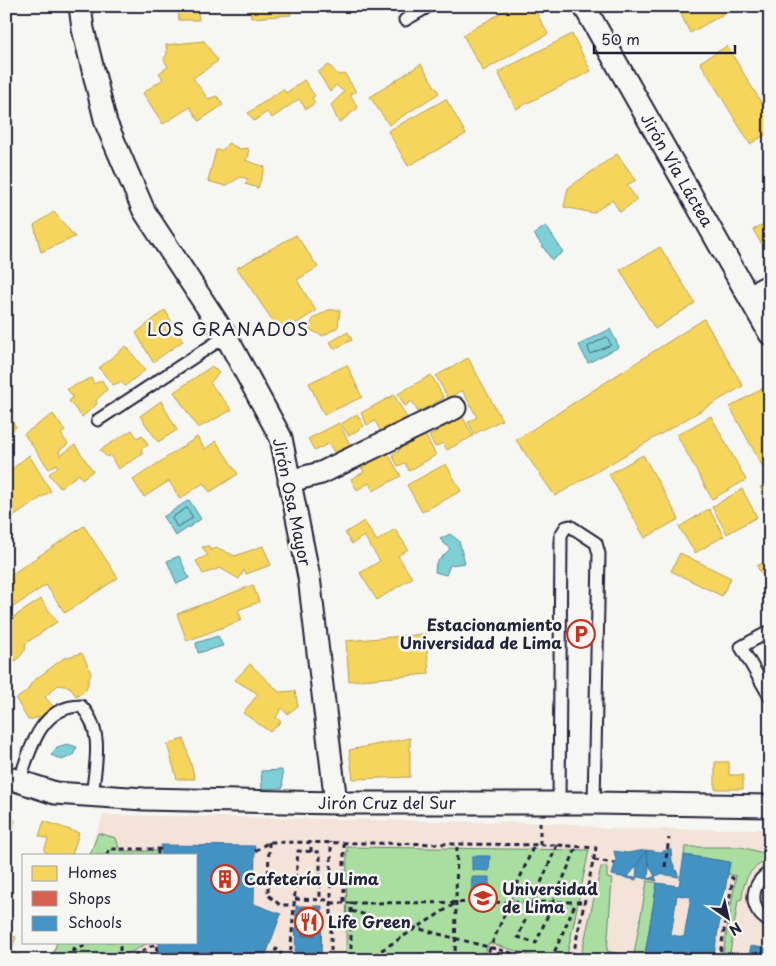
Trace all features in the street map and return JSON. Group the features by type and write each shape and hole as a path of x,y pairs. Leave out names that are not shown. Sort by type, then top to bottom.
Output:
{"street":[{"name":"Jirón Osa Mayor","path":"80,6 83,29 106,123 144,211 226,336 280,438 309,577 336,803"},
{"name":"Jirón Vía Láctea","path":"584,6 770,334"},
{"path":"749,296 770,285"},
{"path":"288,481 321,473 455,408"},
{"name":"Jirón Cruz del Sur","path":"12,779 55,793 92,797 336,803 594,803 770,806"}],"lane":[{"path":"405,20 429,6"},
{"path":"98,420 226,336"},
{"path":"559,803 562,535 566,527 570,526 596,543 599,554 594,803"},
{"path":"770,630 741,647 770,697"},
{"path":"12,779 42,726 59,711 71,706 81,706 92,716 97,730 92,797"},
{"path":"770,872 756,885 753,899 756,911 770,922"}],"path":[{"path":"665,867 669,838"},
{"path":"270,842 268,895 280,905 294,905"},
{"path":"255,851 270,842 557,845 596,848 572,960"},
{"path":"311,842 311,852"},
{"path":"330,960 331,842"},
{"path":"344,842 344,903"},
{"path":"455,960 457,844"},
{"path":"485,960 534,845"},
{"path":"557,845 518,937 536,943 577,846"},
{"path":"107,854 109,849 160,849 158,854"},
{"path":"290,960 298,851 320,852 320,900"},
{"path":"594,860 615,863"},
{"path":"719,960 733,878 727,876"},
{"path":"295,899 344,903 585,902"},
{"path":"366,960 456,902"},
{"path":"551,960 576,902"},
{"path":"351,960 352,903"},
{"path":"351,911 538,960"},
{"path":"69,960 75,944"},
{"path":"72,952 88,944"},
{"path":"120,944 120,960"},
{"path":"126,960 155,944"},
{"path":"156,960 157,944"},
{"path":"272,960 276,949 280,951 280,960"}],"shaded area":[{"name":"Universidad de Lima","path":"103,815 549,823 575,824 606,829 770,829 770,960 50,960 55,944 198,944 198,854 89,854"}],"green space":[{"path":"98,833 116,838 120,851 157,851 157,854 90,854"},
{"path":"347,847 589,850 566,960 547,960 489,943 482,960 346,960"},
{"path":"685,847 741,847 770,855 770,860 757,866 749,875 744,886 742,899 738,900 729,960 722,960 736,876 728,874 730,862 684,855"},
{"path":"601,867 607,867 607,878 612,879 607,951 620,954 619,960 580,960"},
{"path":"647,881 657,883 644,960 633,960"},
{"path":"56,944 146,944 116,960 51,960"}],"water":[{"path":"546,226 563,252 552,260 534,234"},
{"path":"610,329 619,347 588,363 579,345"},
{"path":"189,500 201,519 176,536 163,517"},
{"path":"450,534 459,541 465,563 450,565 446,575 435,572 436,563 450,549 440,539"},
{"path":"179,556 189,578 177,584 167,561"},
{"path":"218,636 223,646 198,653 196,643"},
{"path":"67,744 77,747 73,755 62,760 51,755 57,747"},
{"path":"282,770 283,788 262,789 261,771"}],"building: Homes":[{"path":"178,6 197,6 199,20 179,20"},
{"path":"250,6 288,6 291,15 251,18"},
{"path":"513,6 533,6 548,34 483,71 463,35"},
{"path":"644,6 738,6 690,33 678,8"},
{"path":"572,34 591,71 516,109 498,72"},
{"path":"204,41 218,61 193,78 208,99 217,96 223,105 199,121 190,107 163,124 143,93 163,79 159,73 168,67 164,59 167,54 166,45"},
{"path":"727,46 770,117 770,132 750,144 700,62"},
{"path":"421,64 439,93 389,125 370,97"},
{"path":"329,65 338,75 345,74 356,92 350,94 358,108 339,123 331,105 344,92 336,85 330,92 318,72"},
{"path":"304,80 315,96 312,98 315,103 306,109 299,99 272,118 267,112 254,121 248,113 283,89 286,93"},
{"path":"446,99 466,134 408,166 388,131"},
{"path":"228,143 240,149 248,148 249,156 245,160 265,167 258,188 245,184 248,179 241,177 225,186 208,181 216,150 223,150"},
{"path":"617,154 636,180 627,185 637,200 620,212 612,200 593,213 564,207 568,188"},
{"path":"54,212 75,237 41,252 34,225"},
{"path":"770,220 770,240 761,243 753,230"},
{"path":"296,235 318,267 297,280 316,311 281,333 237,268"},
{"path":"660,247 695,303 655,329 620,270"},
{"path":"165,310 183,341 153,362 136,333"},
{"path":"328,310 340,310 338,327 323,336 308,329 314,318"},
{"path":"704,319 743,386 555,496 516,440"},
{"path":"348,332 352,340 334,349 330,342"},
{"path":"126,346 145,370 125,386 121,382 113,385 99,368"},
{"path":"468,358 502,420 474,434 468,422 477,417 462,390 448,398 436,376"},
{"path":"347,365 362,397 324,415 309,383"},
{"path":"212,366 219,373 210,383 232,410 198,428 174,392"},
{"path":"431,375 444,398 418,412 412,401 405,406 398,394"},
{"path":"91,378 94,384 102,380 107,390 96,400 97,404 82,417 69,401 73,397 67,389"},
{"path":"763,388 770,400 770,469 765,471 730,407"},
{"path":"394,395 407,418 381,432 375,421 367,425 361,413"},
{"path":"161,401 177,430 158,442 140,416"},
{"path":"6,411 16,427 6,436"},
{"path":"460,412 473,436 447,450 443,443 435,447 429,436 437,432 434,426"},
{"path":"53,414 65,431 61,434 68,444 59,451 60,456 75,445 93,471 82,479 79,474 60,488 49,474 58,467 56,464 49,469 24,434"},
{"path":"357,414 364,426 349,436 341,424"},
{"path":"711,416 746,480 712,499 677,435"},
{"path":"339,423 351,447 336,456 329,443 315,451 308,439"},
{"path":"132,430 137,438 142,435 148,445 141,449 143,454 118,469 110,455 107,457 100,450"},
{"path":"423,431 436,455 409,471 405,463 398,466 392,455 400,450 398,445"},
{"path":"197,437 205,449 216,441 238,474 210,492 203,483 180,499 169,481 144,497 133,480"},
{"path":"387,452 401,476 373,491 369,483 357,490 351,479 364,472 361,466"},
{"path":"29,455 51,491 6,522 6,474"},
{"path":"643,455 679,519 645,538 609,474"},
{"path":"446,464 461,491 422,512 407,485"},
{"path":"770,482 770,503 760,487"},
{"path":"742,489 757,517 727,534 712,507"},
{"path":"709,509 724,536 695,553 679,527"},
{"path":"364,521 377,541 395,529 408,549 398,556 412,578 377,600 360,573 380,561 364,536 352,544 345,533"},
{"path":"84,526 118,578 65,613 46,585 6,612 6,578"},
{"path":"209,546 210,550 218,548 235,556 263,546 271,565 246,574 244,570 239,579 220,568 203,574 196,561 208,555 202,547"},
{"path":"680,553 731,578 722,596 671,571"},
{"path":"770,559 770,590 757,566"},
{"path":"253,585 259,602 238,610 242,620 187,641 177,614"},
{"path":"41,599 57,622 25,644 26,649 17,660 6,664 6,622"},
{"path":"426,634 429,674 349,681 346,641"},
{"path":"82,653 91,673 86,690 76,696 70,687 58,685 45,697 54,707 52,714 28,720 16,699 27,691 32,682 64,658"},
{"path":"250,664 279,692 295,691 298,706 287,714 282,708 276,717 281,722 270,732 243,713 258,694 235,680"},
{"path":"410,738 410,777 353,779 349,750"},
{"path":"184,739 195,779 177,779 167,744"},
{"path":"715,762 729,762 729,775 743,775 743,789 715,789"},
{"path":"6,817 15,820 6,868"},
{"path":"44,821 79,833 72,854 49,854 44,851 48,839 39,836"},
{"path":"6,934 16,937 11,952 30,960 6,960"}],"building: Shops":[{"path":"302,906 315,906 315,936 302,936"}],"building: Schools":[{"name":"Cafetería ULima","path":"161,845 255,846 254,904 281,914 264,960 241,960 230,956 230,960 158,960 159,944 198,944 198,854 161,854"},
{"path":"671,849 672,861 679,877 661,874 648,879 649,866 646,850 660,852"},
{"path":"646,850 648,862 657,881 639,877 627,878 638,864"},
{"path":"646,850 637,865 636,880 612,875 616,860 614,851 627,853"},
{"path":"684,855 730,862 713,960 644,960 657,883 679,886","holes":["677,895 691,897 684,937 671,935"]},
{"path":"472,856 490,856 489,871 472,870"},
{"path":"472,877 489,877 489,894 471,894"},
{"path":"296,906 302,906 302,936 315,936 315,906 322,906 321,960 295,960"},
{"path":"751,946 770,949 770,960 748,960"}],"place":[{"name":"Estacionamiento Universidad de Lima","path":"581,634"},
{"name":"Cafetería ULima","path":"225,879"},
{"name":"Universidad de Lima","path":"483,898"},
{"name":"Life Green","path":"309,922"}],"district":[{"name":"LOS GRANADOS","path":"228,330"}]}
